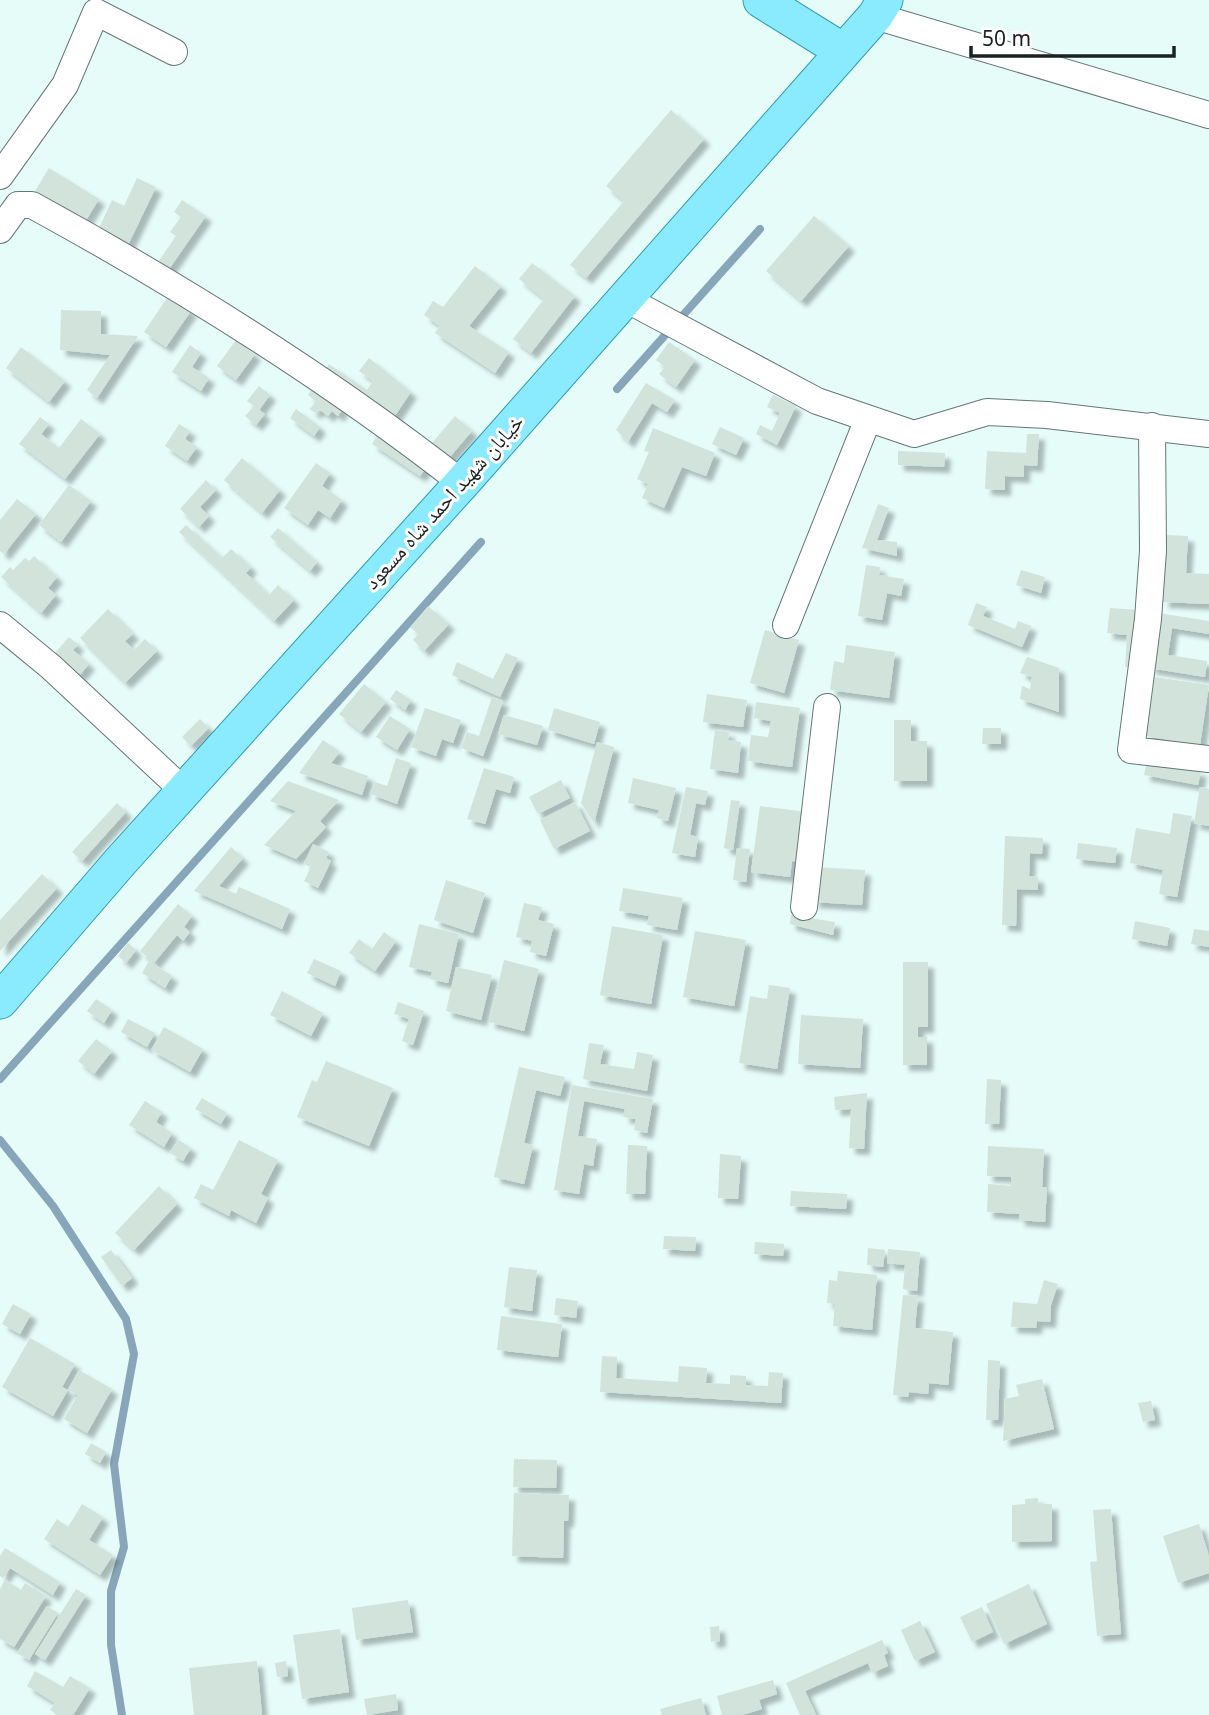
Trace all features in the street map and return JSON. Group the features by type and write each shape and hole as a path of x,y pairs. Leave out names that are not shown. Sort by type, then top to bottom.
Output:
{"main road":[{"path":"761,0 844,51"},
{"name":"خیابان شهید احمد شاه مسعود","path":"0,1001 120,862 461,483 880,8"}],"street":[{"path":"880,8 1209,115"},
{"path":"0,176 65,85 96,12 174,52"},
{"path":"0,230 9,200 32,205 153,271 405,438 461,483"},
{"path":"624,298 817,401 914,434 987,412 1047,415 1209,434"},
{"path":"786,625 868,419"},
{"path":"1152,426 1153,551 1148,619 1131,750 1209,759"},
{"path":"0,625 51,667 185,792"},
{"path":"804,907 827,707"}],"building":[{"path":"671,110 704,139 586,278 570,265 624,201 606,186"},
{"path":"49,168 99,199 85,222 35,191"},
{"path":"137,178 156,187 128,245 98,230 112,200 124,206"},
{"path":"182,200 206,216 167,272 156,265 176,236 170,232 181,217 174,212"},
{"path":"814,216 849,246 801,301 766,271"},
{"path":"532,263 575,296 531,353 513,339 544,299 519,279"},
{"path":"475,266 501,286 469,326 509,352 495,373 435,333 440,326 424,315 433,301 443,307"},
{"path":"169,295 191,311 166,347 144,332"},
{"path":"61,310 101,311 101,334 138,336 97,398 87,390 110,355 60,350"},
{"path":"236,340 255,354 236,380 217,366"},
{"path":"669,342 695,360 676,387 659,374 665,367 656,360"},
{"path":"190,345 201,353 192,367 209,378 201,391 172,372"},
{"path":"21,347 65,381 49,402 6,368"},
{"path":"369,358 411,392 392,420 323,374 329,364 367,390 373,381 359,371"},
{"path":"308,382 343,408 338,416 332,411 328,416 319,409 315,413 310,409 316,401 308,395 311,391 305,386"},
{"path":"646,383 675,400 667,412 652,403 628,442 616,430"},
{"path":"259,386 270,395 259,410 265,414 256,425 245,416 254,406 247,401"},
{"path":"773,395 796,406 777,445 756,434 760,425 772,431 780,413 767,407"},
{"path":"296,409 320,427 314,436 290,418"},
{"path":"455,416 472,431 443,465 426,450"},
{"path":"40,417 49,424 41,434 59,448 81,419 100,434 65,479 19,444"},
{"path":"179,424 190,431 185,439 197,447 187,461 165,446"},
{"path":"720,427 744,438 736,455 712,444"},
{"path":"653,428 715,453 706,476 682,467 664,508 642,498 648,484 637,479 649,452 644,451"},
{"path":"379,432 428,465 420,476 372,444"},
{"path":"1027,434 1039,434 1037,466 1024,465 1024,477 1005,476 1005,490 985,489 987,451 1026,453"},
{"path":"898,451 945,453 944,467 898,465"},
{"path":"242,458 280,490 262,513 224,480"},
{"path":"316,463 330,473 322,486 342,500 330,518 318,510 308,525 284,508"},
{"path":"206,480 216,490 200,507 209,516 199,527 180,509"},
{"path":"69,485 91,501 61,542 39,525"},
{"path":"17,499 36,514 4,554 0,551 0,520"},
{"path":"878,504 889,508 877,540 897,542 897,556 862,548"},
{"path":"186,525 222,558 231,549 251,567 246,573 269,595 278,585 294,600 274,621 179,532"},
{"path":"278,528 317,562 310,571 270,537"},
{"path":"1166,535 1188,536 1186,573 1209,574 1209,604 1163,602"},
{"path":"34,556 57,577 48,588 56,595 41,613 1,577 10,567 13,570 25,558 29,561"},
{"path":"866,565 880,567 879,575 904,579 901,596 887,593 882,620 858,616"},
{"path":"1021,570 1045,577 1041,593 1016,585"},
{"path":"976,603 987,607 983,616 1015,629 1018,621 1031,626 1022,647 968,625"},
{"path":"428,606 449,624 424,651 413,640 418,634 410,627"},
{"path":"1110,608 1140,610 1136,667 1125,667 1127,635 1107,633"},
{"path":"108,609 133,634 125,641 134,650 145,639 157,651 125,683 80,638"},
{"path":"1158,613 1209,621 1209,634 1172,628 1168,655 1207,661 1205,677 1149,668"},
{"path":"765,630 799,640 784,693 750,683"},
{"path":"69,637 78,645 73,650 89,664 79,676 55,653"},
{"path":"846,645 895,652 889,698 830,690 834,661 844,663"},
{"path":"506,653 518,658 500,697 452,675 457,662 493,679"},
{"path":"1027,657 1059,668 1059,712 1020,699 1022,686 1030,689 1032,677 1020,673"},
{"path":"1154,677 1209,685 1200,745 1145,736"},
{"path":"364,684 386,702 361,732 339,714"},
{"path":"396,690 411,700 405,710 390,699"},
{"path":"707,694 747,700 743,727 703,722"},
{"path":"492,697 503,701 483,756 461,748 467,732 479,736"},
{"path":"756,702 800,708 792,767 748,761 751,735 768,737 771,721 754,718"},
{"path":"425,708 461,720 453,743 442,739 436,756 411,747"},
{"path":"554,708 600,722 594,744 548,730"},
{"path":"504,715 543,726 537,745 498,734"},
{"path":"390,716 410,729 397,750 376,737"},
{"path":"200,719 209,728 191,746 182,737"},
{"path":"894,720 911,720 911,741 927,741 927,781 894,781"},
{"path":"983,728 1001,728 1001,744 982,744"},
{"path":"715,730 729,732 728,740 741,742 738,773 710,769"},
{"path":"323,740 340,752 331,763 368,776 362,795 299,773"},
{"path":"597,742 614,747 594,823 581,803"},
{"path":"396,758 411,763 397,804 370,794 375,782 387,786"},
{"path":"1147,761 1201,771 1198,785 1144,775"},
{"path":"484,768 514,777 510,793 496,789 485,824 467,819"},
{"path":"633,778 676,788 668,821 657,818 659,810 628,803"},
{"path":"561,780 570,798 538,814 529,797"},
{"path":"288,781 339,800 320,821 326,827 296,859 264,845 296,811 270,801"},
{"path":"686,787 708,791 705,805 696,803 690,835 698,837 695,857 672,853"},
{"path":"1200,787 1209,789 1209,826 1194,823"},
{"path":"731,800 740,801 733,850 724,848"},
{"path":"575,802 590,831 554,849 540,820"},
{"path":"117,803 126,812 82,861 72,852"},
{"path":"760,806 806,812 799,862 792,861 790,877 751,872"},
{"path":"1173,813 1192,816 1177,897 1159,894 1163,870 1130,863 1136,828 1170,834"},
{"path":"1005,836 1043,838 1042,854 1030,853 1029,876 1038,877 1038,890 1017,889 1016,926 1002,925"},
{"path":"1078,843 1117,848 1115,863 1076,859"},
{"path":"313,844 329,852 326,858 331,861 318,888 304,881 311,867 304,864"},
{"path":"231,847 243,858 219,886 236,894 239,887 290,909 282,929 194,891"},
{"path":"737,848 750,849 746,882 733,880"},
{"path":"816,867 865,870 862,905 813,902"},
{"path":"42,874 57,888 0,951 0,920"},
{"path":"446,880 485,893 473,933 434,920"},
{"path":"623,888 683,898 677,930 647,925 649,916 619,911"},
{"path":"524,903 542,907 538,920 554,924 546,956 530,952 532,941 516,937"},
{"path":"178,904 192,916 184,927 190,932 183,941 177,935 154,963 140,951"},
{"path":"791,915 835,922 833,935 790,924"},
{"path":"1135,921 1170,928 1167,946 1132,939"},
{"path":"419,924 459,934 448,983 430,979 432,972 409,967"},
{"path":"612,926 663,935 651,1004 600,995"},
{"path":"1194,929 1209,931 1209,947 1191,944"},
{"path":"695,931 746,940 734,1006 683,997"},
{"path":"384,932 396,941 375,971 349,953 359,939 372,949"},
{"path":"128,943 136,950 126,963 118,956"},
{"path":"314,959 341,971 335,986 307,973"},
{"path":"504,960 539,969 524,1031 489,1022"},
{"path":"149,961 172,976 165,988 142,973"},
{"path":"903,962 928,962 928,1027 918,1027 918,1037 927,1037 927,1065 903,1065"},
{"path":"456,967 492,975 481,1020 446,1011"},
{"path":"769,985 790,988 777,1069 739,1063 750,996 767,999"},
{"path":"282,991 323,1013 311,1036 270,1015"},
{"path":"96,999 112,1010 104,1023 87,1011"},
{"path":"398,1002 424,1011 413,1045 402,1041 409,1019 394,1014"},
{"path":"801,1015 863,1019 860,1068 798,1064"},
{"path":"128,1019 155,1033 147,1047 121,1032"},
{"path":"164,1027 203,1049 190,1072 151,1050"},
{"path":"96,1039 112,1051 94,1074 78,1061"},
{"path":"589,1043 604,1045 600,1064 634,1069 637,1052 653,1055 647,1091 583,1079"},
{"path":"326,1061 393,1088 369,1146 297,1117 312,1080 317,1082"},
{"path":"519,1067 565,1077 560,1096 536,1090 524,1143 533,1145 524,1184 494,1177"},
{"path":"987,1079 1001,1080 999,1124 985,1124"},
{"path":"572,1085 653,1099 647,1133 634,1130 636,1119 623,1117 625,1109 584,1101 578,1136 597,1139 593,1166 584,1164 579,1194 554,1190"},
{"path":"867,1093 864,1149 849,1148 851,1109 835,1110 834,1097"},
{"path":"202,1098 227,1113 221,1124 195,1109"},
{"path":"145,1101 162,1112 156,1122 172,1133 164,1147 129,1125"},
{"path":"179,1140 191,1148 183,1161 170,1153"},
{"path":"239,1140 278,1160 261,1194 268,1198 256,1223 231,1210 229,1216 194,1198 201,1184 213,1190"},
{"path":"628,1145 647,1146 645,1194 626,1194"},
{"path":"988,1146 1044,1149 1042,1187 1047,1187 1045,1222 1019,1220 1019,1214 987,1212 988,1184 1011,1186 1011,1177 987,1176"},
{"path":"720,1154 741,1156 738,1199 718,1198"},
{"path":"159,1186 177,1204 134,1250 115,1233"},
{"path":"791,1191 847,1194 846,1209 790,1206"},
{"path":"664,1236 696,1237 695,1251 663,1249"},
{"path":"755,1242 784,1244 783,1256 754,1254"},
{"path":"868,1248 885,1250 883,1267 867,1265"},
{"path":"888,1249 920,1252 917,1291 903,1289 905,1265 887,1263"},
{"path":"111,1250 132,1278 122,1286 101,1257"},
{"path":"509,1267 537,1270 532,1311 504,1307"},
{"path":"838,1271 877,1275 872,1330 833,1326 835,1304 827,1303 829,1280 837,1281"},
{"path":"1044,1280 1058,1284 1051,1305 1050,1322 1037,1321 1036,1328 1011,1327 1013,1302 1037,1304"},
{"path":"903,1295 918,1296 915,1328 953,1332 948,1385 929,1383 928,1394 909,1392 908,1397 893,1395"},
{"path":"556,1298 578,1301 576,1318 554,1315"},
{"path":"13,1304 31,1314 20,1334 2,1324"},
{"path":"501,1316 562,1324 558,1357 497,1350"},
{"path":"30,1338 75,1364 62,1387 68,1390 53,1416 2,1387"},
{"path":"602,1356 617,1357 616,1378 678,1382 679,1366 707,1368 706,1383 730,1384 730,1375 746,1376 746,1385 768,1386 769,1372 783,1373 781,1403 600,1392"},
{"path":"988,1360 1000,1361 998,1420 986,1420"},
{"path":"79,1370 112,1389 87,1433 64,1419 78,1395 68,1390"},
{"path":"1042,1379 1054,1429 1003,1441 1005,1399 1019,1396 1016,1385"},
{"path":"1151,1401 1155,1420 1143,1422 1138,1403"},
{"path":"91,1443 106,1452 100,1463 85,1454"},
{"path":"514,1459 557,1460 556,1488 513,1487"},
{"path":"514,1493 569,1495 568,1521 564,1521 563,1558 512,1556"},
{"path":"1038,1498 1038,1504 1052,1504 1052,1541 1012,1542 1012,1505 1025,1504 1025,1499"},
{"path":"82,1504 103,1517 89,1540 113,1555 100,1575 44,1539 57,1519 68,1527"},
{"path":"1111,1509 1121,1634 1097,1636 1090,1562 1097,1561 1093,1510"},
{"path":"1199,1524 1209,1556 1209,1573 1178,1583 1163,1536"},
{"path":"5,1548 60,1582 53,1595 10,1568 3,1578 0,1576 0,1556"},
{"path":"5,1580 21,1590 25,1583 46,1596 14,1647 0,1639 0,1589"},
{"path":"1029,1584 1047,1624 1004,1644 986,1604"},
{"path":"76,1589 86,1595 45,1660 35,1654"},
{"path":"408,1600 413,1632 356,1640 352,1608"},
{"path":"47,1606 58,1613 29,1660 17,1653"},
{"path":"982,1607 993,1632 972,1642 960,1617"},
{"path":"920,1621 935,1652 915,1661 901,1630"},
{"path":"719,1626 720,1641 711,1642 710,1627"},
{"path":"340,1629 349,1692 302,1699 293,1635"},
{"path":"882,1640 888,1653 884,1655 888,1666 872,1673 868,1663 805,1691 816,1715 800,1715 786,1683"},
{"path":"257,1661 262,1715 194,1715 189,1668"},
{"path":"286,1661 288,1676 277,1677 275,1663"},
{"path":"35,1671 63,1687 70,1676 90,1688 73,1715 58,1715 50,1710 55,1703 27,1686"},
{"path":"773,1680 777,1694 759,1700 762,1709 742,1715 722,1715 717,1696"},
{"path":"396,1694 398,1710 367,1715 364,1699"},
{"path":"701,1698 706,1715 662,1715 660,1709"}],"waterway":[{"path":"617,389 760,229"},
{"path":"0,1079 481,542"},
{"path":"0,1140 53,1206 126,1319 134,1354 114,1464 124,1547 111,1591 111,1645 122,1715"}]}
